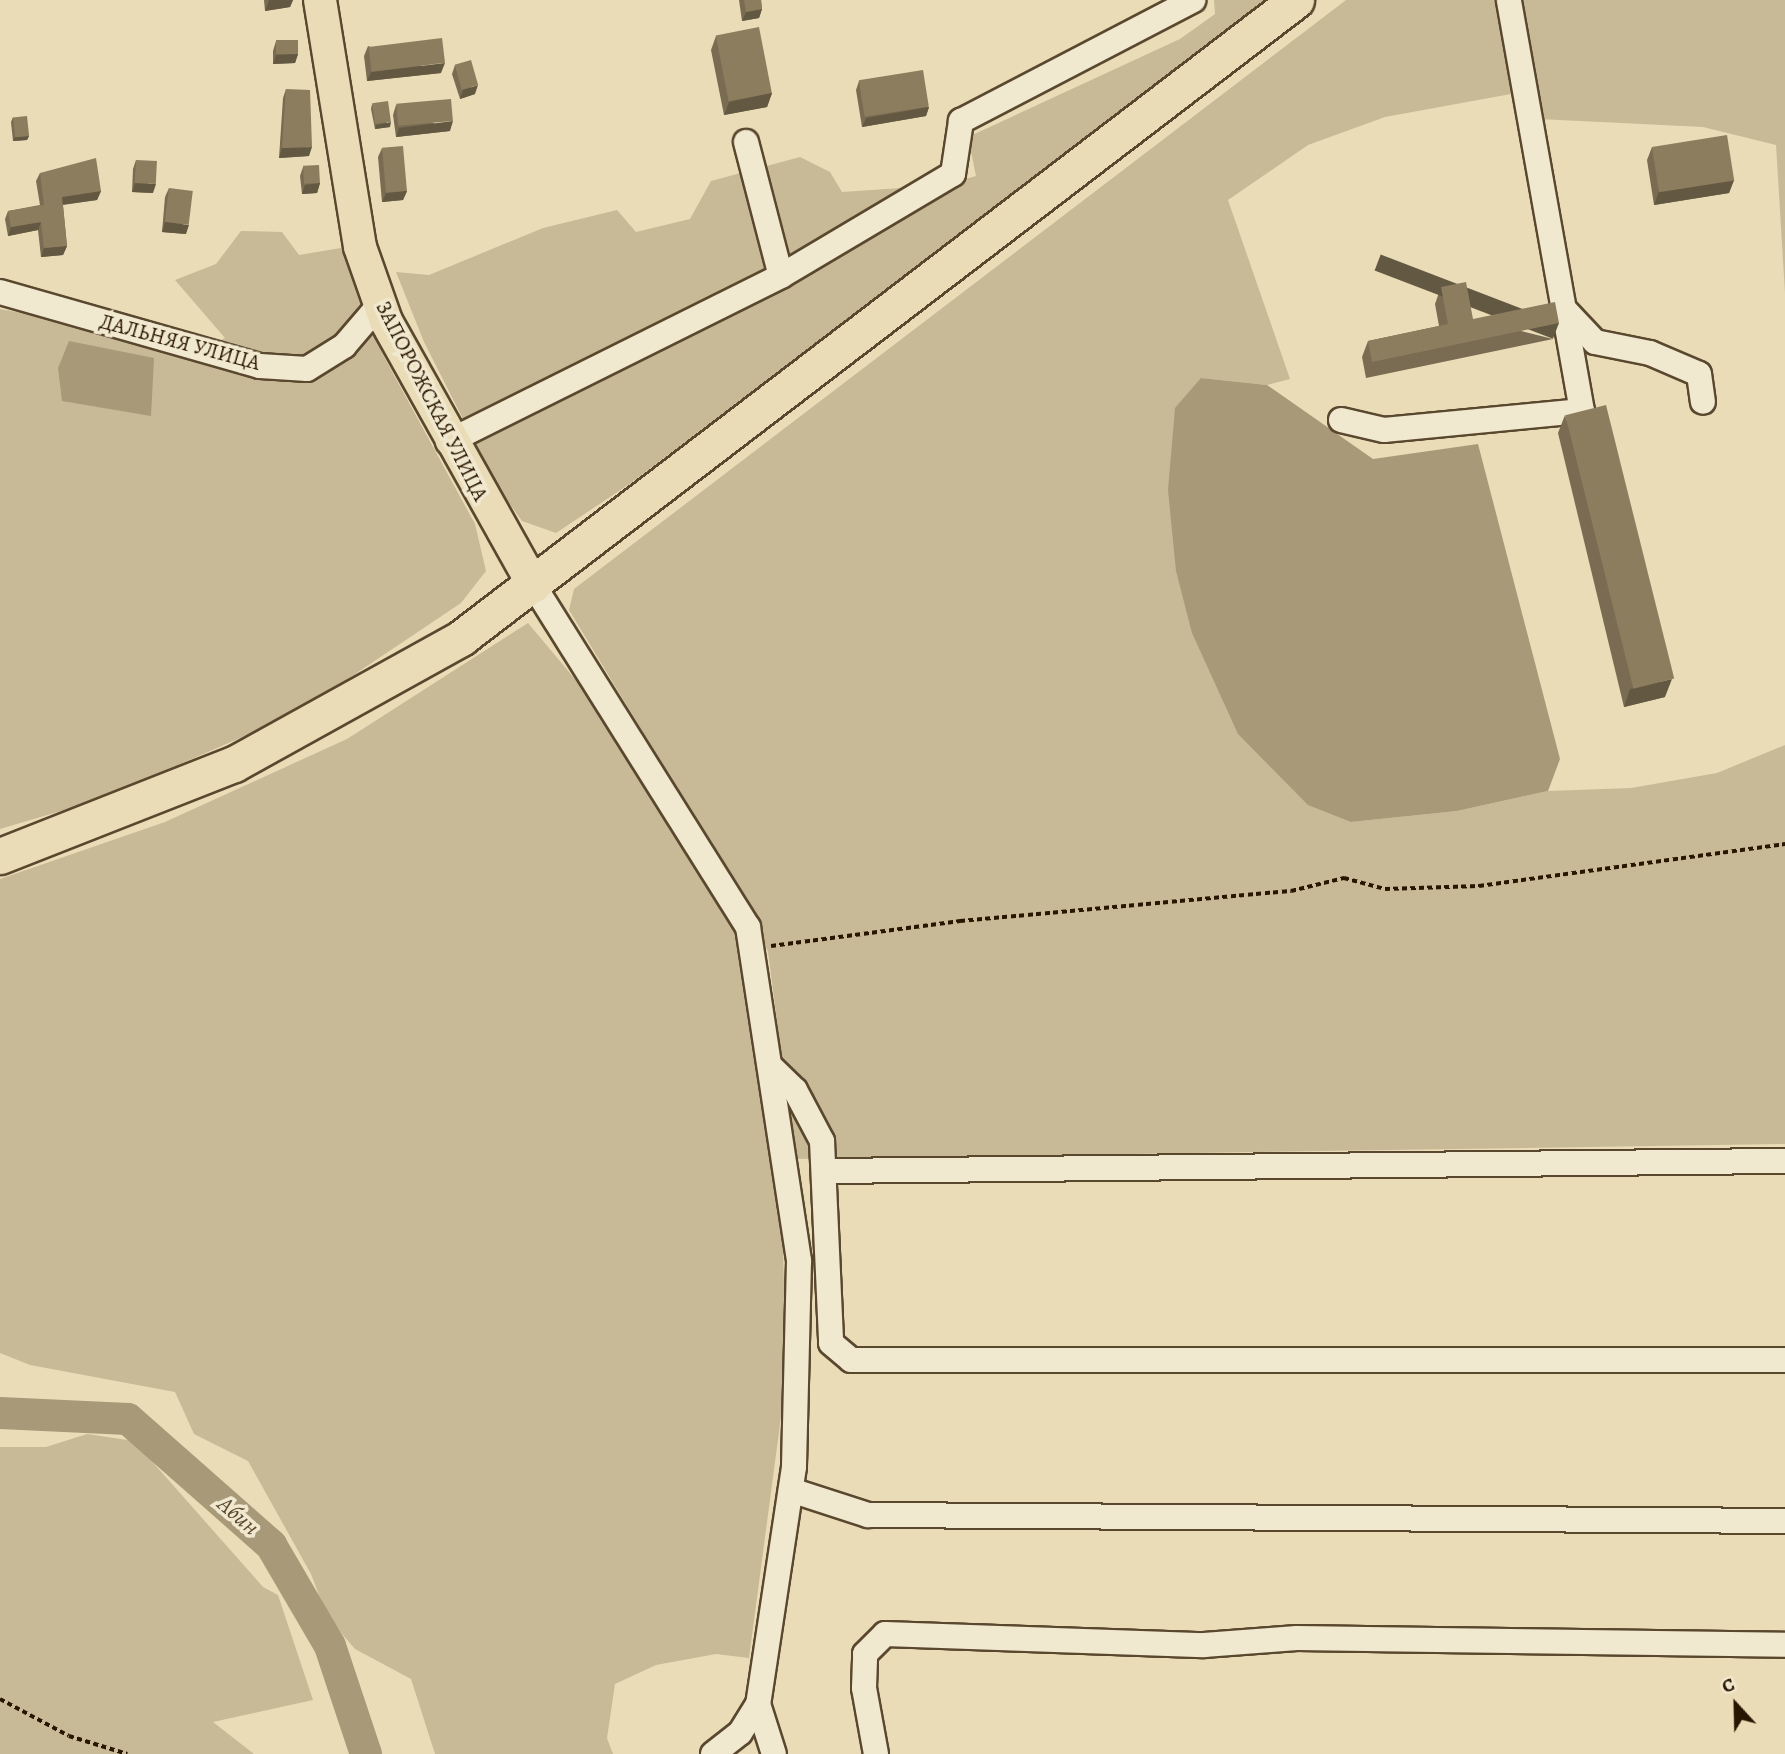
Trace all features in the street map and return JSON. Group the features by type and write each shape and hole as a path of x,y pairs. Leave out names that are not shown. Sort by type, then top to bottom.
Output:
{"highway":[{"path":"0,856 234,764 461,638 534,586 1296,0"}],"main road":[{"name":"ЗАПОРОЖСКАЯ УЛИЦА","path":"320,0 360,247 380,304 449,442 534,586"}],"street":[{"path":"449,442 781,276 953,174 961,121 1194,0"},
{"path":"1341,419 1384,430 1582,411 1509,0"},
{"path":"746,142 781,276"},
{"name":"ДАЛЬНЯЯ УЛИЦА","path":"0,292 260,366 307,369 344,346 380,304"},
{"path":"1563,308 1595,342 1650,353 1699,374 1703,402"},
{"path":"534,586 748,927 772,1068 799,1261 791,1489 758,1704 740,1733 713,1754"},
{"path":"772,1068 795,1090 822,1141 826,1171 831,1343 851,1360 1785,1360"},
{"path":"826,1171 1785,1161"},
{"path":"791,1489 868,1515 1785,1521"},
{"path":"876,1754 864,1688 865,1654 885,1634 1204,1645 1297,1638 1785,1645"},
{"path":"758,1704 774,1754"}],"path":[{"path":"752,947 1291,891 1344,878 1385,890 1479,886 1785,844"},
{"path":"0,1699 69,1736 127,1754"}],"shaded area":[{"path":"1214,0 1270,0 631,483 556,533 522,521 497,486 424,342 396,272 429,275 543,228 617,210 636,232 690,219 711,181 800,157 830,172 842,192 945,185 976,176 968,137 1180,39 1215,14"},
{"path":"1346,0 1501,0 1511,94 1385,117 1308,145 1228,200 1290,379 1267,385 1201,378 1351,822 1457,811 1548,791 1631,788 1717,773 1785,745 1785,1144 795,1159 768,952 754,916 569,610 574,589"},
{"path":"1518,0 1785,0 1785,293 1776,145 1703,127 1539,119"},
{"path":"241,231 282,232 299,255 347,247 383,355 475,524 486,571 461,603 297,713 98,800 0,829 0,309 101,327 186,357 225,338 175,280 216,264"},
{"path":"69,341 154,358 151,416 62,401 58,368"},
{"path":"1201,378 1267,385 1373,459 1478,444 1560,759 1548,791 1457,811 1351,822 1308,805 1238,734 1192,633 1176,571 1168,490 1175,408"},
{"path":"528,623 590,697 731,919 746,962 756,1068 782,1200 786,1379 749,1658 716,1654 656,1665 615,1684 607,1738 613,1754 435,1754 411,1679 355,1649 328,1618 311,1574 248,1461 194,1434 175,1392 30,1365 0,1353 0,879 165,822 347,739"},
{"path":"87,1434 134,1441 263,1587 278,1595 313,1700 213,1722 254,1754 0,1754 0,1447 46,1447"}],"building":[{"path":"744,0 761,0 762,9 746,12"},
{"path":"759,27 772,93 729,101 716,35"},
{"path":"442,38 445,63 372,72 369,47"},
{"path":"276,40 298,40 298,54 276,54"},
{"path":"471,60 478,85 462,90 455,65"},
{"path":"923,70 929,107 865,117 859,80"},
{"path":"286,89 310,90 312,147 282,148"},
{"path":"451,99 453,121 398,126 396,104"},
{"path":"388,101 391,122 375,124 372,103"},
{"path":"27,116 29,136 15,137 13,117"},
{"path":"1727,135 1734,180 1659,192 1652,147"},
{"path":"403,146 407,191 386,193 382,148"},
{"path":"96,158 101,191 62,197 67,246 44,248 41,222 11,227 8,211 44,205 40,173"},
{"path":"136,160 157,161 156,184 135,183"},
{"path":"319,165 320,183 304,184 303,166"},
{"path":"169,188 193,191 189,225 165,222"},
{"path":"1466,282 1473,319 1555,302 1559,323 1372,362 1368,341 1448,324 1441,287"},
{"path":"1606,405 1674,679 1633,689 1565,415"}],"waterway":[{"name":"Абин","path":"0,1413 128,1419 271,1545 330,1646 366,1754"}]}
